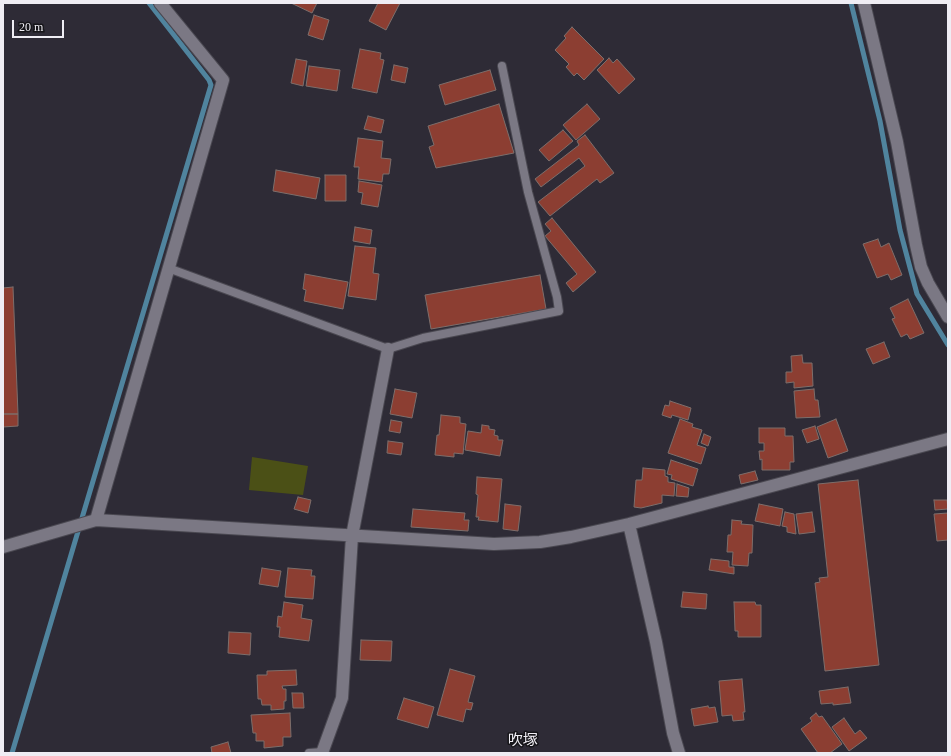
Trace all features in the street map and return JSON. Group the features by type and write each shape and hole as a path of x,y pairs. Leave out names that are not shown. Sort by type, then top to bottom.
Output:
{"street":[{"path":"96,520 223,80 160,3"},
{"path":"864,3 897,142 921,267 928,283 948,317"},
{"path":"322,753 342,698 352,536 388,349"},
{"path":"3,547 96,520 494,544 540,542 571,537 629,524 948,439"},
{"path":"629,524 656,642 673,733 679,753"}],"lane":[{"path":"168,268 388,349 423,338 559,311 557,297 528,192 502,66"},
{"path":"309,753 322,753"}],"green space":[{"path":"252,457 308,466 303,495 249,490"}],"building":[{"path":"291,3 317,3 312,13"},
{"path":"378,3 400,3 386,30 369,21"},
{"path":"314,15 329,20 323,40 308,35"},
{"path":"572,27 604,59 584,80 577,73 574,76 566,67 569,64 555,50 566,38 564,36"},
{"path":"360,49 381,53 380,59 384,60 377,93 352,88"},
{"path":"609,58 613,63 617,59 635,79 619,94 597,70"},
{"path":"296,59 307,61 303,86 291,83"},
{"path":"394,65 408,68 405,83 391,80"},
{"path":"309,66 340,70 337,91 306,86"},
{"path":"490,70 496,90 445,105 439,85"},
{"path":"499,104 514,153 436,168 429,147 434,145 428,126"},
{"path":"587,104 600,119 576,140 563,125"},
{"path":"368,116 384,120 381,133 364,129"},
{"path":"563,130 573,141 549,161 539,150"},
{"path":"585,135 614,173 600,183 597,179 550,216 538,202 585,166 579,158 541,187 535,179 579,145 577,141"},
{"path":"358,138 383,141 381,158 391,159 389,174 383,174 382,182 358,179 359,167 354,167"},
{"path":"276,170 320,178 316,199 273,191"},
{"path":"325,175 346,175 346,201 325,201"},
{"path":"359,181 382,185 378,207 361,204 363,193 358,192"},
{"path":"552,218 596,272 573,292 566,283 577,274 545,236 551,231 545,224"},
{"path":"355,227 372,230 370,244 353,241"},
{"path":"878,239 881,247 889,243 902,275 891,280 888,274 877,278 863,244"},
{"path":"355,246 376,248 373,273 379,274 376,300 348,296"},
{"path":"305,274 348,282 343,309 304,301 306,290 303,289"},
{"path":"540,275 546,309 431,329 425,295"},
{"path":"13,287 18,414 3,414 3,288"},
{"path":"908,299 924,333 910,339 907,334 901,337 892,319 895,318 890,308"},
{"path":"884,342 890,357 873,364 866,349"},
{"path":"802,355 803,363 812,363 813,386 794,388 794,382 786,383 786,372 792,372 791,356"},
{"path":"395,389 417,393 412,418 390,414"},
{"path":"814,389 815,400 818,400 820,417 796,418 794,391"},
{"path":"670,401 691,408 688,420 672,415 671,418 662,415 665,405 669,406"},
{"path":"3,414 18,414 18,426 3,427"},
{"path":"441,415 460,417 460,423 466,424 463,454 454,453 454,457 435,455"},
{"path":"680,419 693,424 692,427 702,430 697,445 706,448 701,464 668,453"},
{"path":"836,419 848,451 828,458 817,427"},
{"path":"391,420 402,422 400,433 389,431"},
{"path":"482,425 489,426 489,429 495,430 494,435 498,436 498,440 503,440 500,456 465,450 468,431 481,433"},
{"path":"815,426 819,439 807,443 802,430"},
{"path":"759,428 785,428 785,436 793,436 794,462 790,462 790,470 762,470 762,459 760,460 759,451 764,451 764,443 759,443"},
{"path":"704,434 711,437 708,446 701,443"},
{"path":"388,441 403,443 401,455 387,453"},
{"path":"671,460 698,469 693,486 671,479 672,475 667,474"},
{"path":"643,468 665,470 665,476 668,477 668,482 675,483 674,496 662,495 662,503 641,508 634,507 636,480 642,480"},
{"path":"755,471 758,480 741,484 739,475"},
{"path":"477,477 502,479 498,522 478,520 479,517 476,517 478,495 476,494"},
{"path":"858,480 879,665 825,671 815,583 820,582 819,578 828,577 818,484"},
{"path":"677,484 689,488 688,497 676,496"},
{"path":"298,497 311,500 308,513 294,509"},
{"path":"934,500 947,500 948,509 935,510"},
{"path":"505,504 521,506 518,531 503,529"},
{"path":"759,504 783,509 780,526 755,521"},
{"path":"413,509 465,513 464,520 469,520 468,531 411,527"},
{"path":"785,512 794,514 796,534 787,532 787,527 782,526"},
{"path":"812,512 815,532 799,534 796,514"},
{"path":"948,513 948,540 937,541 934,514"},
{"path":"732,520 742,521 741,524 753,525 752,553 749,553 748,566 732,565 733,552 727,552 728,535 731,535"},
{"path":"711,559 729,561 729,567 734,567 734,574 709,570"},
{"path":"262,568 281,571 278,587 259,584"},
{"path":"288,568 312,570 311,576 315,576 313,599 285,597"},
{"path":"683,592 707,594 706,609 681,607"},
{"path":"284,602 303,605 301,618 312,620 309,641 279,637 280,627 277,627 278,616 282,617"},
{"path":"734,602 755,602 756,605 761,605 761,637 738,637 738,631 735,631"},
{"path":"229,632 251,633 250,655 228,653"},
{"path":"361,640 392,641 391,661 360,660"},
{"path":"450,669 475,676 468,702 473,703 471,710 466,709 463,722 437,715"},
{"path":"296,670 297,685 282,686 283,689 286,689 284,709 271,710 271,705 262,705 261,699 258,699 257,675 267,675 267,671"},
{"path":"742,679 745,712 743,712 744,720 733,721 732,715 722,716 719,681"},
{"path":"848,687 851,703 833,705 833,703 821,704 819,691"},
{"path":"292,693 303,693 304,708 293,708"},
{"path":"404,698 434,707 428,728 397,719"},
{"path":"708,706 709,708 715,707 718,722 694,726 691,709"},
{"path":"290,713 291,737 283,737 283,746 264,748 264,741 256,741 256,733 253,733 251,715"},
{"path":"816,713 819,717 822,716 842,744 830,753 818,753 801,729 812,721 810,718"},
{"path":"844,718 855,734 860,730 867,738 849,751 832,727"},
{"path":"228,742 231,753 212,753 211,747"}],"waterway":[{"path":"12,753 211,85 209,80 149,3"},
{"path":"851,3 880,121 900,230 917,294 948,345"}],"district":[{"name":"吹塚","path":"523,739"}]}
